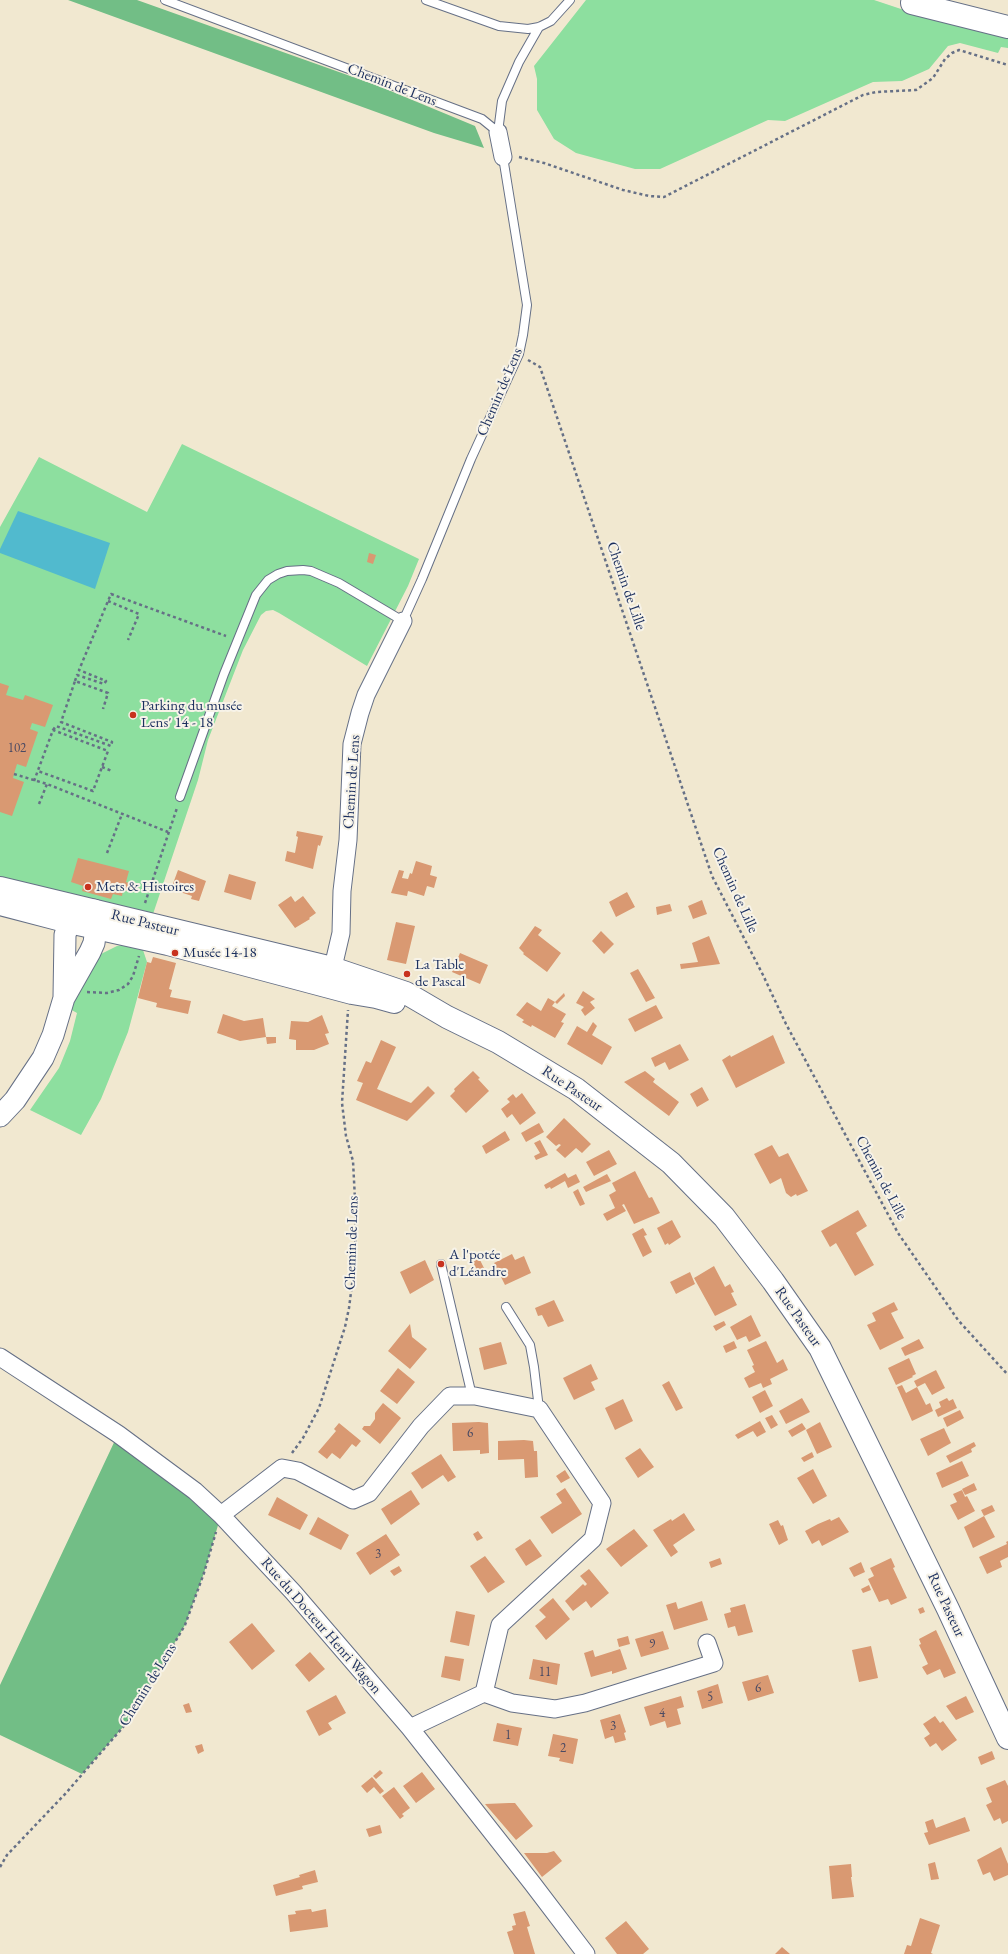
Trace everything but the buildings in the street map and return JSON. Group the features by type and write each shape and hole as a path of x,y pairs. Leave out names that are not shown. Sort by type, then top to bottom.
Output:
{"main road":[{"path":"906,2 1008,27"},
{"name":"Rue Pasteur","path":"0,888 152,940 406,993 447,1017 498,1042 576,1089 671,1164 724,1217 773,1281 820,1348 945,1602 1008,1738"},
{"name":"Rue Pasteur","path":"0,904 84,917 140,921 330,977"}],"street":[{"name":"Chemin de Lens","path":"498,132 503,157"},
{"name":"Chemin de Lens","path":"330,977 341,933 342,890 348,840 352,744 366,695 403,621"},
{"path":"74,995 64,952 65,935 84,917"},
{"path":"0,1116 15,1100 43,1058 74,995 90,952 84,917"},
{"name":"Rue du Docteur Henri Wagon","path":"0,1357 118,1434 195,1491 221,1515 293,1592 410,1728 586,1954"},
{"path":"221,1515 282,1468 298,1471 353,1500 369,1493 421,1426 450,1396 472,1396 539,1409 602,1503 593,1539 500,1625 484,1693"},
{"path":"410,1728 484,1693 512,1703 555,1709 585,1702 714,1663 708,1643"}],"lane":[{"name":"Chemin de Lens","path":"165,0 482,119 498,132"},
{"path":"426,0 499,26 521,29 539,27 551,21 570,0"},
{"path":"498,132 502,101 519,62 539,27"},
{"name":"Chemin de Lens","path":"403,621 422,579 471,459 519,354 527,304 503,157"},
{"path":"180,797 224,674 256,595 268,580 287,571 311,571 339,584 403,621"},
{"path":"441,1264 472,1396"},
{"path":"506,1307 530,1345 539,1409"}],"path":[{"path":"503,157 518,157 544,163 623,190 649,196 664,196 863,95 876,92 916,90 933,78 945,59 952,53 959,50 1008,65"},
{"name":"Chemin de Lille","path":"519,354 540,367 716,883 786,1024 898,1233 958,1320 1008,1374"},
{"path":"34,781 53,730 56,726 111,746 112,742 61,722 77,675 104,684 106,681 79,670 111,594 226,636"},
{"path":"108,602 139,614 128,640"},
{"path":"75,681 108,692 103,709"},
{"path":"38,771 93,791 108,751 53,730"},
{"path":"102,767 112,771"},
{"path":"14,774 47,784 168,832"},
{"path":"39,804 47,784"},
{"path":"140,921 180,797"},
{"path":"107,853 122,814"},
{"path":"74,995 108,993 119,990 128,984 133,976 140,953 152,940"},
{"name":"Chemin de Lens","path":"282,1468 303,1438 319,1408 345,1327 349,1308 355,1261 356,1219 353,1161 346,1136 342,1103 348,1003"},
{"name":"Chemin de Lens","path":"0,1867 7,1855 66,1793 130,1719 185,1625 204,1573 221,1515"}],"green space":[{"path":"68,0 137,0 381,87 475,126 484,148 434,133"},
{"path":"586,0 874,0 910,12 1008,36 1008,48 1001,47 998,53 960,43 948,46 929,69 902,81 873,82 785,121 768,120 660,169 635,169 576,153 554,139 537,110 537,79 534,66"},
{"path":"182,444 419,559 408,586 367,666 273,610 266,611 261,615 243,650 208,740 198,780 153,914 0,878 0,527 39,457 147,512"},
{"path":"141,944 147,962 128,1032 101,1099 81,1135 30,1110 59,1068 70,1041 77,1013 68,1008 97,956 117,946"},
{"path":"118,1434 221,1515 204,1573 185,1625 130,1719 82,1774 0,1735 0,1685"}],"water":[{"path":"18,511 110,543 95,589 0,553 0,549"}],"place":[{"name":"Parking du musée Lens' 14 - 18","path":"133,715"},
{"name":"Mets & Histoires","path":"88,887"},
{"name":"Musée 14-18","path":"175,953"},
{"name":"La Table de Pascal","path":"407,974"},
{"name":"A l'potée d'Léandre","path":"441,1264"}]}
